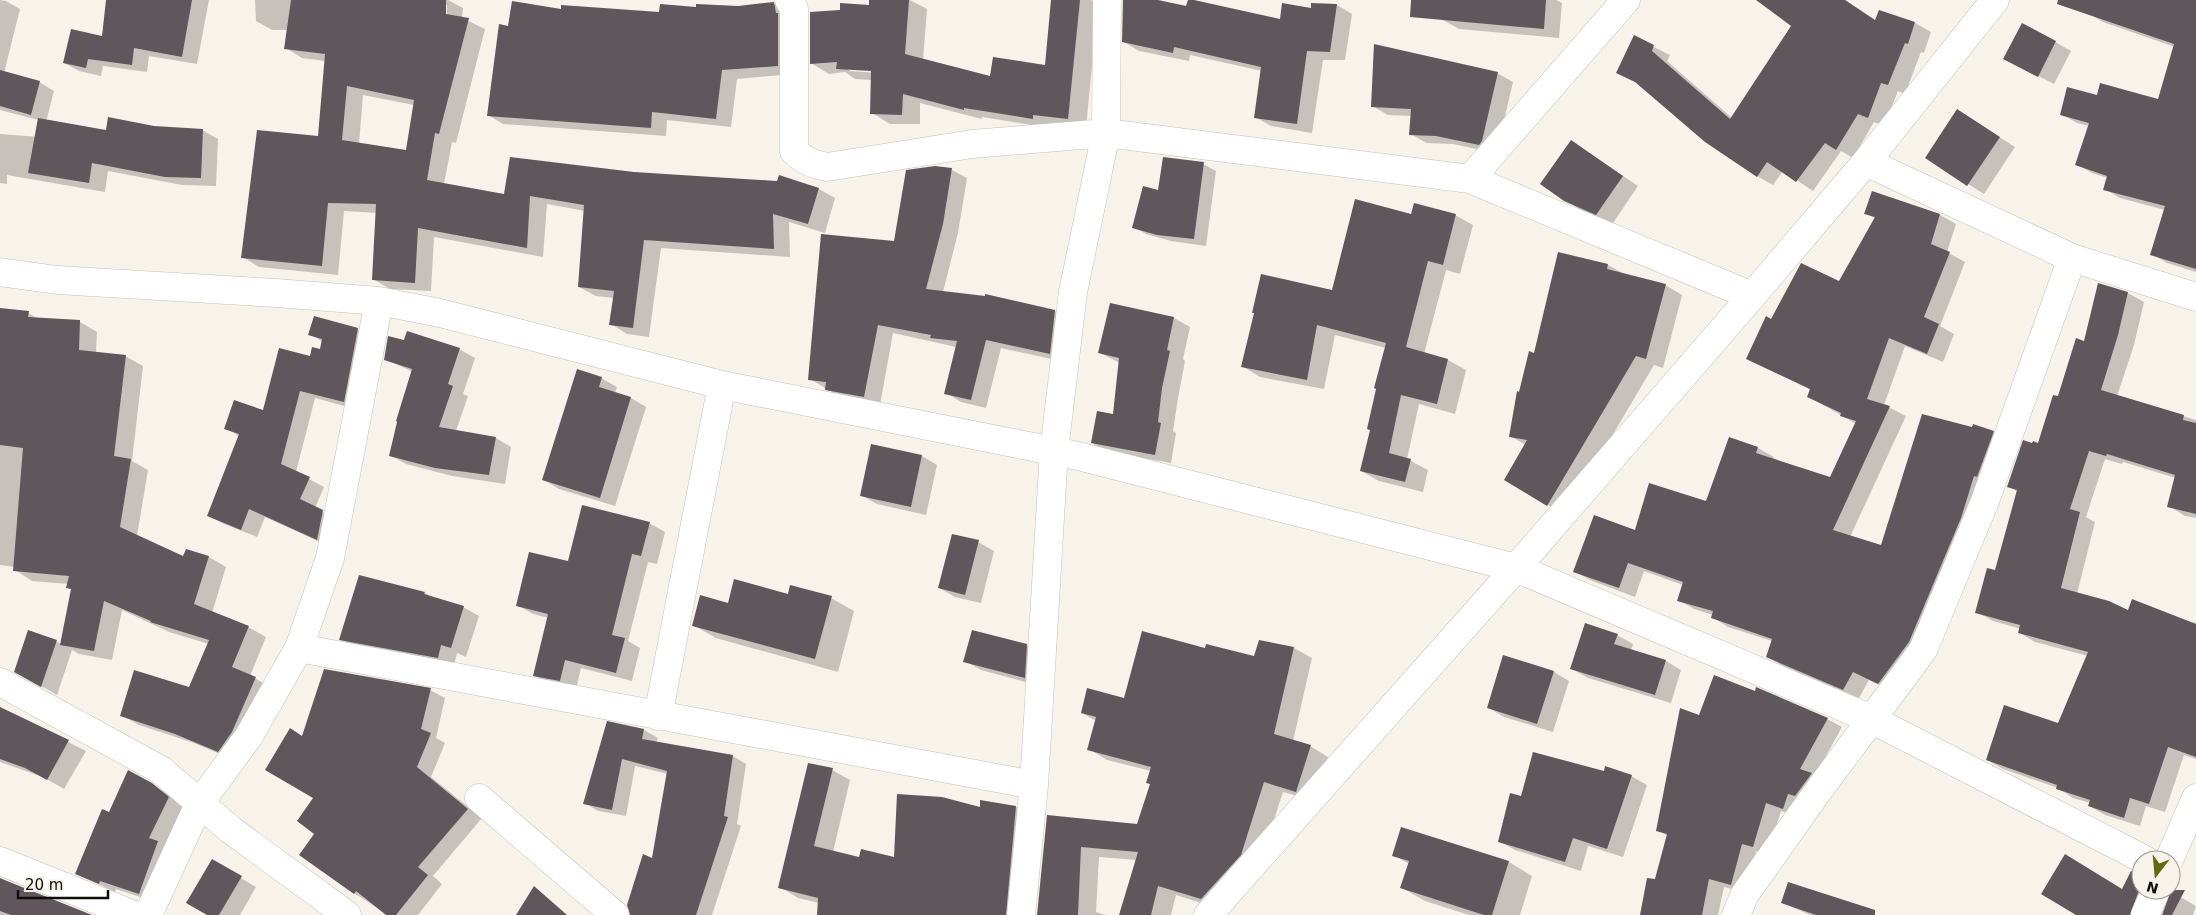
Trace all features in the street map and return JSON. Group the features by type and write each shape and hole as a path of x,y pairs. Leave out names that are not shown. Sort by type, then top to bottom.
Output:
{"street":[{"path":"789,0 794,9 794,151 802,160 827,167 972,144 1106,133 1470,179 1752,296"},
{"path":"1021,915 1034,785 1054,451 1073,292 1106,133 1107,0"},
{"path":"1470,179 1626,0"},
{"path":"1208,915 1516,568 1752,296 1866,162 1995,0"},
{"path":"1866,162 2072,258 2196,297"},
{"path":"1736,915 1746,894 1816,794 1923,650 1984,501 2072,258"},
{"path":"0,272 56,280 276,292 380,301 440,312 722,385 1054,451 1516,568 1871,719 2131,853"},
{"path":"148,915 199,804 249,736 299,648 330,558 380,301"},
{"path":"658,716 722,385"},
{"path":"299,648 1034,785"},
{"path":"0,682 161,770 199,804 346,915"},
{"path":"479,798 615,915"},
{"path":"2173,850 2196,798"},
{"path":"0,862 134,915"},
{"path":"2145,915 2152,900"}],"building":[{"path":"106,0 192,0 182,57 134,48 132,65 88,59 86,68 63,63 71,29 102,36"},
{"path":"291,0 446,0 446,14 469,18 439,134 435,133 427,180 504,194 510,157 634,172 777,181 779,175 819,188 808,224 773,214 774,249 644,240 633,328 609,325 614,291 578,287 584,205 530,196 527,248 418,228 415,283 372,280 376,204 328,203 322,266 241,258 257,130 318,136 325,54 284,49","holes":["347,86 414,100 406,150 342,140"]},
{"path":"869,0 909,0 905,54 990,76 993,57 1045,65 1051,0 1080,0 1068,119 1033,115 1033,119 964,108 964,110 903,94 902,115 870,114 871,71 836,69 837,62 810,64 810,12 840,10 840,3 869,5"},
{"path":"1123,0 1158,0 1186,6 1188,0 1194,0 1280,19 1282,3 1311,8 1311,3 1337,4 1330,52 1307,51 1297,124 1254,118 1261,67 1174,47 1173,53 1122,42"},
{"path":"1411,0 1546,0 1544,29 1410,17"},
{"path":"1756,0 1845,0 1875,20 1879,10 1915,22 1908,44 1905,43 1888,85 1881,83 1868,118 1858,114 1836,150 1825,143 1796,182 1767,162 1757,177 1705,142 1635,82 1616,73 1634,35 1654,45 1652,51 1730,119 1791,26"},
{"path":"2058,0 2196,0 2196,269 2150,255 2165,206 2103,190 2107,176 2075,165 2089,123 2060,115 2067,87 2097,95 2100,83 2158,99 2174,44 2057,4"},
{"path":"512,1 561,9 561,5 659,12 660,4 696,7 696,4 738,6 774,2 776,13 778,13 778,66 722,70 716,119 652,112 651,128 487,116 499,24 508,26"},
{"path":"2022,23 2056,41 2038,77 2003,59"},
{"path":"1374,44 1498,72 1482,141 1479,145 1436,136 1409,135 1411,109 1371,107"},
{"path":"0,70 40,81 31,115 0,106"},
{"path":"1957,109 2000,137 1967,186 1925,158"},
{"path":"108,117 154,126 203,129 201,178 165,177 92,163 89,183 28,173 38,118 106,130"},
{"path":"1571,140 1623,176 1596,215 1564,201 1540,184"},
{"path":"1163,157 1204,162 1194,239 1157,235 1132,228 1143,186 1158,190"},
{"path":"935,166 952,168 943,224 926,289 985,296 985,294 1055,310 1050,354 986,340 971,400 944,394 957,341 930,338 931,335 878,325 864,397 825,390 826,382 808,380 821,234 894,241 906,170"},
{"path":"1872,191 1940,214 1931,244 1950,252 1924,317 1939,324 1927,354 1889,338 1867,399 1890,406 1833,530 1881,545 1922,414 1972,427 1973,424 1994,431 1977,477 1974,476 1961,518 1909,642 1878,684 1853,672 1843,690 1766,657 1772,639 1711,618 1713,611 1677,601 1683,582 1628,563 1619,588 1573,572 1594,515 1635,530 1649,483 1706,501 1729,437 1758,447 1756,453 1830,477 1856,421 1840,416 1841,413 1807,397 1810,389 1746,359 1766,316 1771,319 1801,263 1839,281 1875,217 1864,214"},
{"path":"1355,199 1411,214 1414,203 1456,214 1443,265 1428,261 1406,347 1448,359 1437,404 1401,395 1389,453 1411,459 1405,482 1360,471 1370,430 1367,429 1376,389 1374,388 1386,343 1317,325 1307,380 1241,367 1261,274 1332,290"},
{"path":"1558,252 1608,264 1607,269 1666,284 1646,359 1636,356 1547,506 1504,480 1527,440 1509,437 1517,391 1519,392 1529,351 1534,353"},
{"path":"2098,283 2128,292 2118,335 2101,390 2184,415 2183,420 2196,423 2196,514 2167,507 2175,475 2107,454 2106,456 2089,451 2070,509 2080,512 2061,588 2109,601 2128,610 2132,599 2196,624 2196,757 2168,747 2149,804 2130,798 2124,818 2088,806 2090,800 2056,789 2057,785 1986,760 2004,705 2058,723 2088,652 2018,633 2020,625 1975,613 1987,568 1995,570 2017,490 2007,487 2023,440 2038,443 2053,395 2058,396 2076,338 2084,341"},
{"path":"1110,303 1174,317 1167,350 1170,351 1162,388 1158,422 1161,423 1155,455 1091,443 1097,411 1113,414 1119,358 1098,353"},
{"path":"0,308 29,311 28,317 80,320 79,350 126,355 114,456 131,459 120,527 183,556 186,549 209,556 194,604 249,626 232,667 256,677 232,732 218,752 175,734 120,716 134,670 189,687 209,640 150,622 104,601 94,651 60,645 71,589 66,588 69,576 13,571 23,448 0,445"},
{"path":"314,316 358,328 344,402 300,391 281,464 310,477 300,499 323,510 317,540 249,509 241,530 207,516 239,434 224,429 234,400 263,410 279,348 310,356 312,347 320,349 322,339 308,335"},
{"path":"407,331 460,348 448,384 453,386 439,427 496,437 489,475 435,468 389,456 396,421 412,369 384,360 388,336 404,340"},
{"path":"577,369 602,377 599,387 631,397 600,498 542,480"},
{"path":"871,444 922,455 911,507 860,496"},
{"path":"582,505 650,522 641,556 632,554 612,635 625,638 616,673 565,660 560,681 533,676 548,614 516,606 529,552 568,561"},
{"path":"952,534 979,540 965,595 938,588"},
{"path":"359,575 425,592 424,594 464,606 451,648 441,645 438,658 339,640"},
{"path":"734,579 788,594 790,585 832,596 815,659 692,626 700,595 728,603"},
{"path":"1585,623 1618,634 1614,644 1666,660 1655,695 1570,669"},
{"path":"28,630 57,640 41,687 14,672"},
{"path":"972,630 1027,644 1025,678 963,662"},
{"path":"1142,631 1205,648 1206,644 1254,656 1259,640 1294,647 1274,734 1311,745 1296,792 1264,782 1241,855 1201,899 1158,886 1151,915 1119,915 1138,852 1081,847 1078,915 1037,915 1047,815 1137,824 1150,784 1146,783 1151,767 1087,750 1096,717 1081,713 1087,688 1124,698"},
{"path":"1503,655 1554,671 1537,724 1487,708"},
{"path":"324,669 431,688 421,729 431,733 417,767 468,809 418,867 428,875 396,915 386,915 356,891 354,894 299,855 314,834 297,821 313,798 265,770 290,728 302,736"},
{"path":"1714,675 1755,691 1756,687 1828,718 1800,769 1812,773 1795,796 1788,794 1783,809 1766,803 1753,847 1742,844 1731,885 1709,879 1702,915 1640,915 1647,878 1655,879 1667,834 1656,831 1680,708 1699,715"},
{"path":"0,707 69,740 47,780 25,768 0,759"},
{"path":"607,721 644,729 642,739 733,755 724,816 728,817 696,915 630,915 627,905 643,854 652,858 667,771 622,759 612,810 583,804"},
{"path":"1533,752 1604,771 1605,766 1632,775 1607,849 1573,838 1565,862 1498,842 1510,793 1521,796"},
{"path":"808,763 833,768 814,846 859,857 861,849 894,857 897,794 942,797 980,807 980,800 1016,806 1006,915 817,915 818,898 778,888"},
{"path":"128,770 152,783 169,797 149,838 158,841 139,894 100,881 99,884 75,874 102,809 109,812"},
{"path":"1401,827 1509,861 1492,915 1484,915 1400,888 1409,861 1392,856"},
{"path":"2065,854 2122,889 2131,871 2131,900 2136,900 2130,915 2076,915 2041,894"},
{"path":"212,859 242,876 219,915 207,915 186,903"},
{"path":"0,878 92,915 11,915 0,911"},
{"path":"1788,882 1875,910 1875,915 1816,915 1781,903"},
{"path":"534,886 567,915 516,915"},
{"path":"2167,900 2180,900 2172,915 2162,915"}]}
